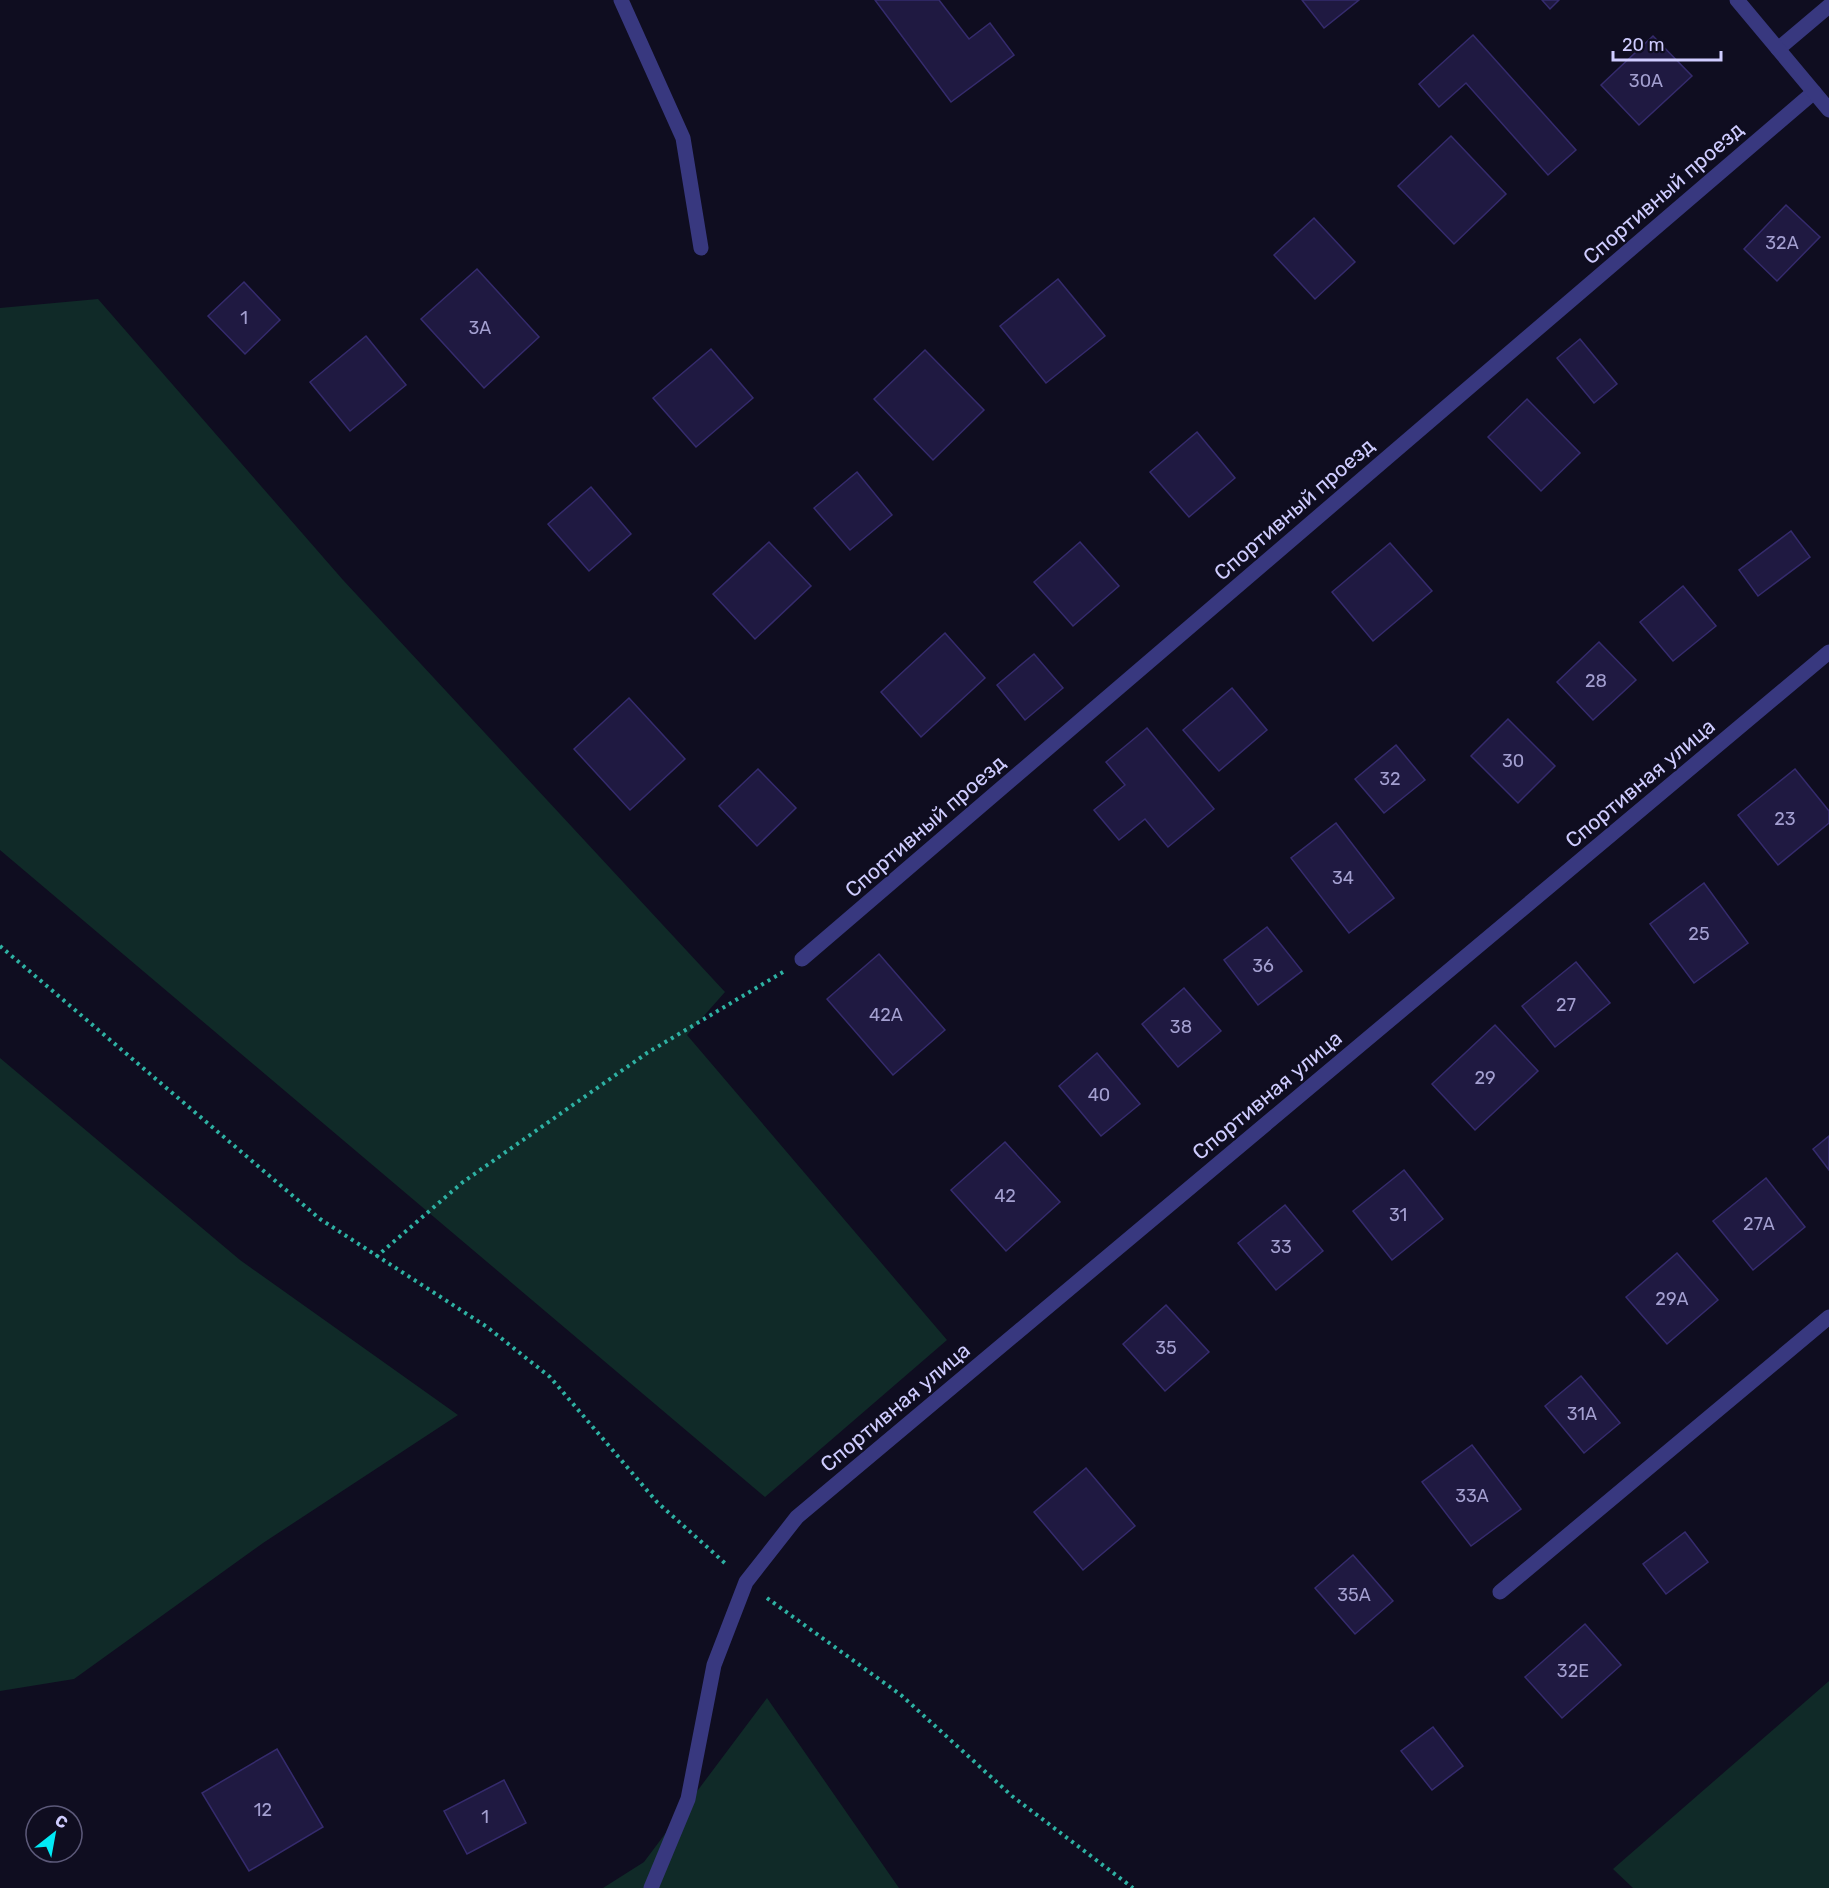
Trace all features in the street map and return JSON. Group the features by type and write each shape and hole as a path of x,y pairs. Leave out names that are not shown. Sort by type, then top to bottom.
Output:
{"street":[{"path":"621,0 683,138 701,248"},
{"path":"1737,0 1829,110"},
{"path":"1778,49 1829,6"},
{"name":"Спортивный проезд","path":"802,959 1814,92"},
{"name":"Спортивная улица","path":"651,1888 688,1799 714,1665 746,1582 797,1517 1829,652"},
{"path":"1500,1592 1829,1317"}],"path":[{"path":"0,946 320,1219 487,1327 550,1377 657,1502 746,1582 901,1695 1012,1796 1133,1888"},
{"path":"376,1257 463,1182 627,1067 752,993 802,959"}],"green space":[{"path":"98,299 343,580 725,992 687,1035 947,1340 765,1497 0,850 0,308"},
{"path":"0,1058 240,1260 458,1415 263,1543 74,1679 0,1691"},
{"path":"1829,1681 1829,1888 1633,1888 1613,1869"},
{"path":"767,1698 899,1888 603,1888 644,1862"}],"building":[{"path":"875,0 939,0 969,39 990,23 1014,55 951,102"},
{"path":"1302,0 1359,0 1324,28"},
{"path":"1542,0 1559,0 1550,9"},
{"path":"1473,35 1576,150 1548,175 1466,83 1439,107 1419,84"},
{"path":"1653,36 1692,76 1639,125 1601,85"},
{"path":"1451,136 1506,194 1454,244 1398,186"},
{"path":"1786,205 1820,237 1777,281 1744,249"},
{"path":"1314,218 1355,262 1315,299 1274,255"},
{"path":"477,269 539,337 484,388 421,319"},
{"path":"1058,279 1105,336 1046,383 1000,326"},
{"path":"244,282 280,320 245,354 208,316"},
{"path":"366,336 406,385 350,431 310,382"},
{"path":"1580,339 1617,384 1594,403 1557,358"},
{"path":"711,349 753,398 696,447 653,398"},
{"path":"925,350 984,410 933,460 874,399"},
{"path":"1527,399 1580,453 1541,491 1488,437"},
{"path":"1197,432 1235,478 1189,517 1150,472"},
{"path":"857,472 892,515 850,550 814,508"},
{"path":"591,487 631,534 589,571 548,524"},
{"path":"1791,531 1810,557 1758,596 1739,570"},
{"path":"769,542 811,586 755,639 713,594"},
{"path":"1080,542 1119,586 1073,626 1034,582"},
{"path":"1390,543 1432,591 1373,641 1332,592"},
{"path":"1683,586 1716,626 1673,661 1640,622"},
{"path":"945,633 985,678 921,737 881,692"},
{"path":"1599,642 1636,680 1593,720 1557,682"},
{"path":"1034,654 1063,688 1025,720 997,685"},
{"path":"1232,688 1267,730 1219,771 1183,730"},
{"path":"629,698 685,759 630,810 574,749"},
{"path":"1508,719 1555,766 1518,803 1471,756"},
{"path":"1147,728 1214,809 1168,847 1145,819 1119,840 1094,810 1125,785 1106,762"},
{"path":"1396,745 1425,780 1384,813 1355,779"},
{"path":"758,769 796,808 757,846 719,806"},
{"path":"1795,769 1829,811 1829,823 1778,865 1738,815"},
{"path":"1336,823 1394,898 1349,933 1291,858"},
{"path":"1704,883 1748,943 1694,983 1650,924"},
{"path":"1267,927 1302,971 1258,1005 1224,960"},
{"path":"879,954 945,1030 893,1075 827,999"},
{"path":"1576,962 1610,1003 1555,1047 1522,1006"},
{"path":"1184,988 1221,1031 1178,1067 1142,1024"},
{"path":"1495,1025 1538,1071 1475,1130 1432,1084"},
{"path":"1097,1053 1140,1104 1101,1136 1059,1086"},
{"path":"1829,1136 1829,1170 1813,1149"},
{"path":"1005,1142 1060,1202 1006,1251 951,1190"},
{"path":"1404,1170 1443,1219 1392,1260 1353,1211"},
{"path":"1766,1178 1805,1227 1753,1270 1713,1221"},
{"path":"1285,1205 1323,1251 1276,1290 1238,1243"},
{"path":"1677,1253 1718,1300 1667,1344 1626,1297"},
{"path":"1166,1305 1209,1352 1165,1391 1123,1344"},
{"path":"1581,1376 1620,1423 1584,1453 1545,1406"},
{"path":"1472,1445 1521,1509 1471,1546 1422,1482"},
{"path":"1086,1468 1135,1526 1083,1570 1034,1512"},
{"path":"1685,1532 1708,1562 1666,1594 1643,1564"},
{"path":"1353,1555 1393,1601 1355,1634 1315,1588"},
{"path":"1585,1624 1621,1665 1562,1718 1525,1677"},
{"path":"1433,1727 1463,1766 1432,1790 1401,1751"},
{"path":"277,1749 323,1827 249,1871 202,1793"},
{"path":"504,1780 526,1823 467,1854 444,1811"}]}
